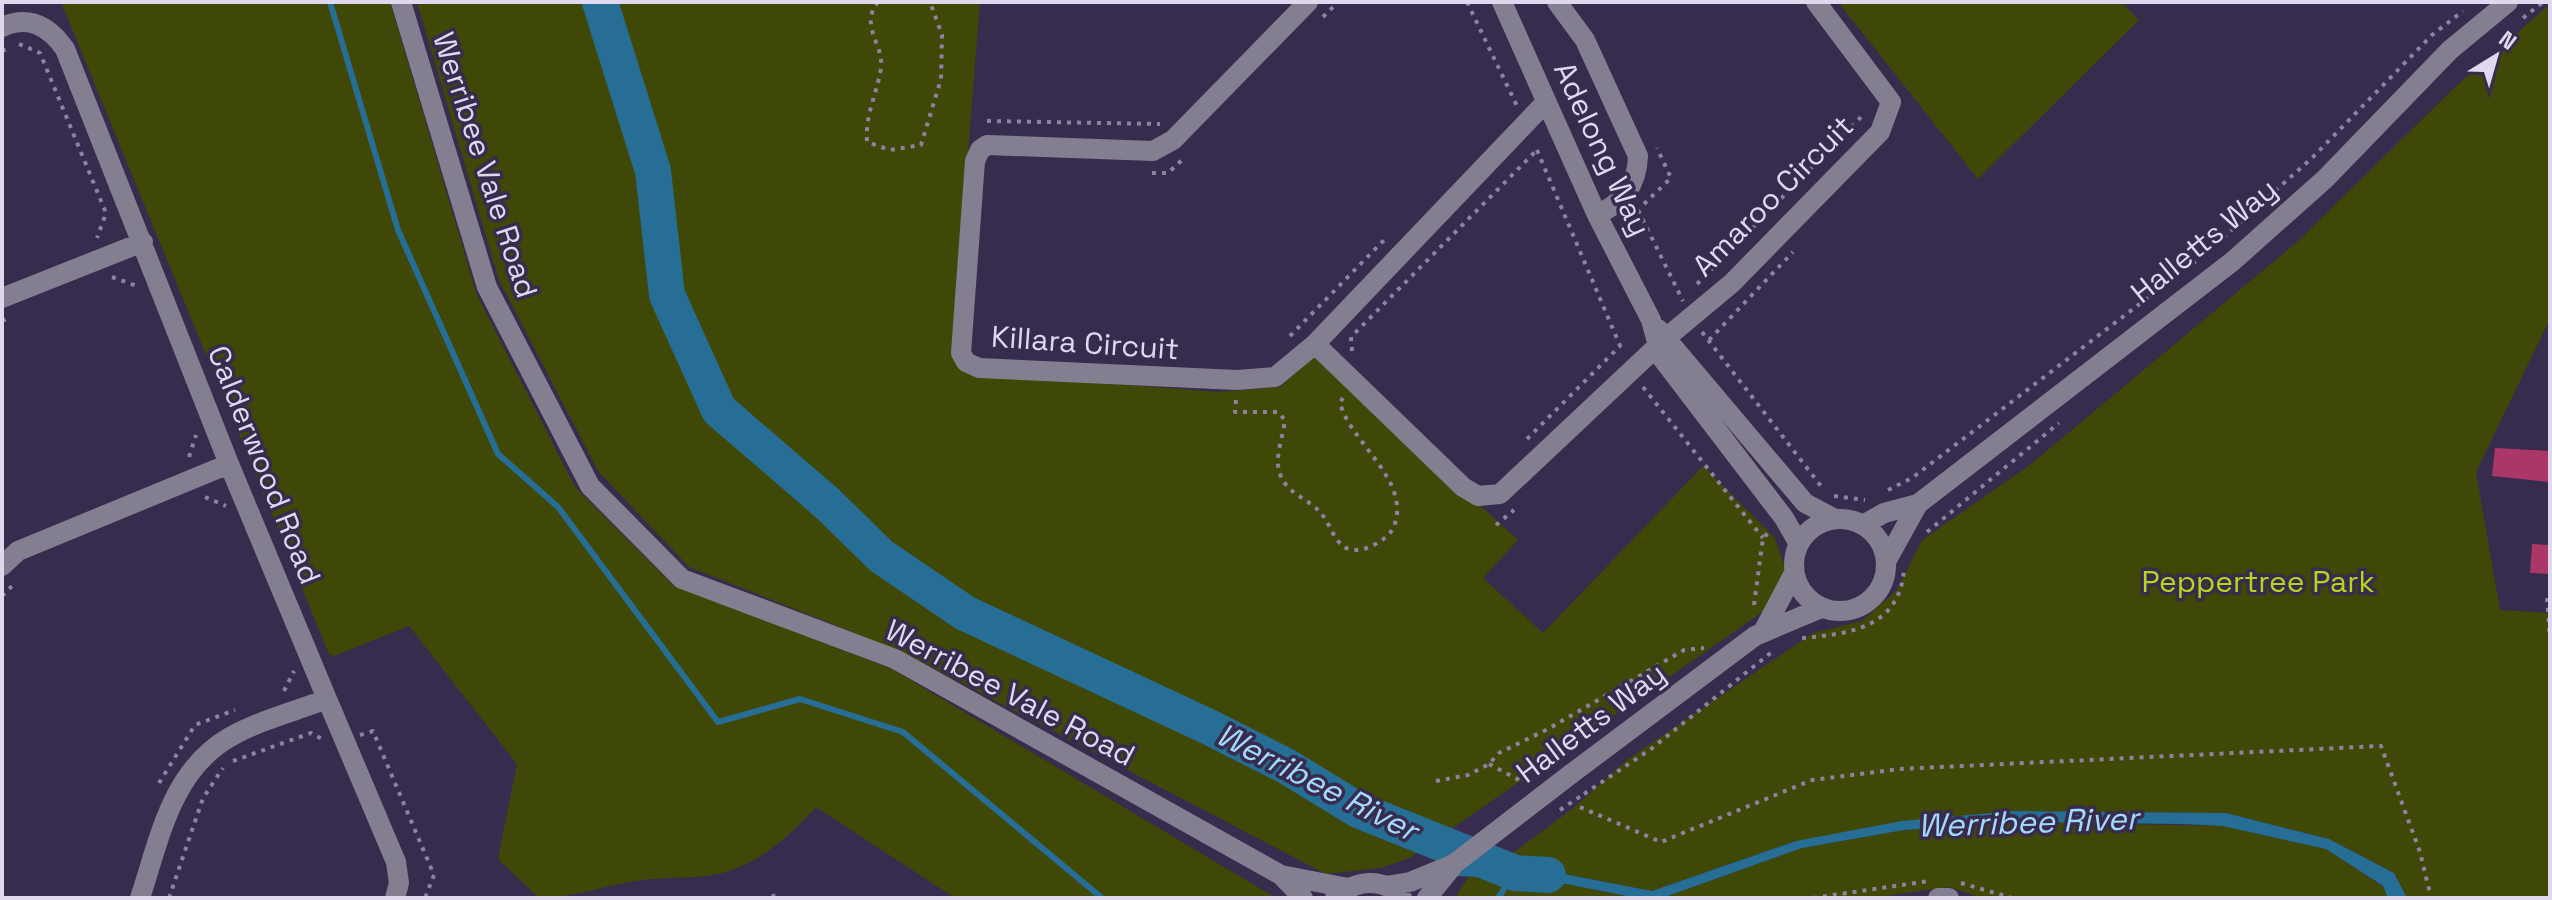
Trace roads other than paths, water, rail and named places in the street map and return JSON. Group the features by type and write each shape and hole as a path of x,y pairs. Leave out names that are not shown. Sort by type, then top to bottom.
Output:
{"street":[{"name":"Werribee Vale Road","path":"401,2 487,287 590,486 682,579 895,659 1281,875 1342,893 1360,883 1394,892"},
{"name":"Killara Circuit","path":"1308,2 1173,140 1153,151 987,145 975,161 961,353 966,362 979,368 1237,380 1275,377 1315,344 1546,102"},
{"name":"Adelong Way","path":"1502,2 1597,215 1662,342 1805,503 1835,519"},
{"path":"1557,2 1585,40 1638,156 1637,173 1630,189 1618,205 1597,215"},
{"name":"Amaroo Circuit","path":"1315,344 1463,487 1478,496 1500,494 1662,342 1686,308 1732,283 1880,132 1889,115 1891,102 1816,2"},
{"name":"Halletts Way","path":"1863,525 1884,513 1918,504 2233,261 2325,179 2450,50 2508,2"},
{"name":"Calderwood Road","path":"2,27 31,22 56,35 65,49 229,464 396,862 399,883 395,898"},
{"path":"2,298 143,242"},
{"name":"Adelong Way","path":"1662,342 1661,357 1784,518 1799,544"},
{"path":"2,566 18,551 229,464"},
{"name":"Halletts Way","path":"1887,560 1918,504"},
{"path":"1835,519 1863,525 1883,546 1887,560 1882,587 1874,598 1849,611 1821,608 1764,630 1794,573 1799,544 1808,532 1835,519"},
{"path":"1794,573 1799,587 1821,608"},
{"name":"Halletts Way","path":"1427,898 1454,864 1764,630"},
{"path":"140,898 173,798 186,775 211,749 233,735 327,699"},
{"name":"Halletts Way","path":"1394,892 1454,864"},
{"name":"Werribee Vale Road","path":"1281,875 1303,898"},
{"path":"1936,890 1949,889"}],"water":[{"path":"2014,811 2226,813 2329,839 2394,873 2407,898 2388,898 2383,886 2326,849 2222,826 2182,824 2020,822 1904,830 1802,848 1662,898 1637,898 1541,879 1455,876 1458,866 1543,870 1652,891 1796,841 1902,821"}],"waterway":[{"path":"330,2 398,230 498,454 558,507 718,722 800,699 903,732 1102,898"},
{"name":"Werribee River","path":"600,2 653,171 667,295 719,410 828,504 881,556 965,613 1211,728 1286,766 1358,810 1515,873 1548,875"},
{"path":"1498,898 1515,873"}],"park label":[{"name":"Peppertree Park","path":"2258,582"}]}
